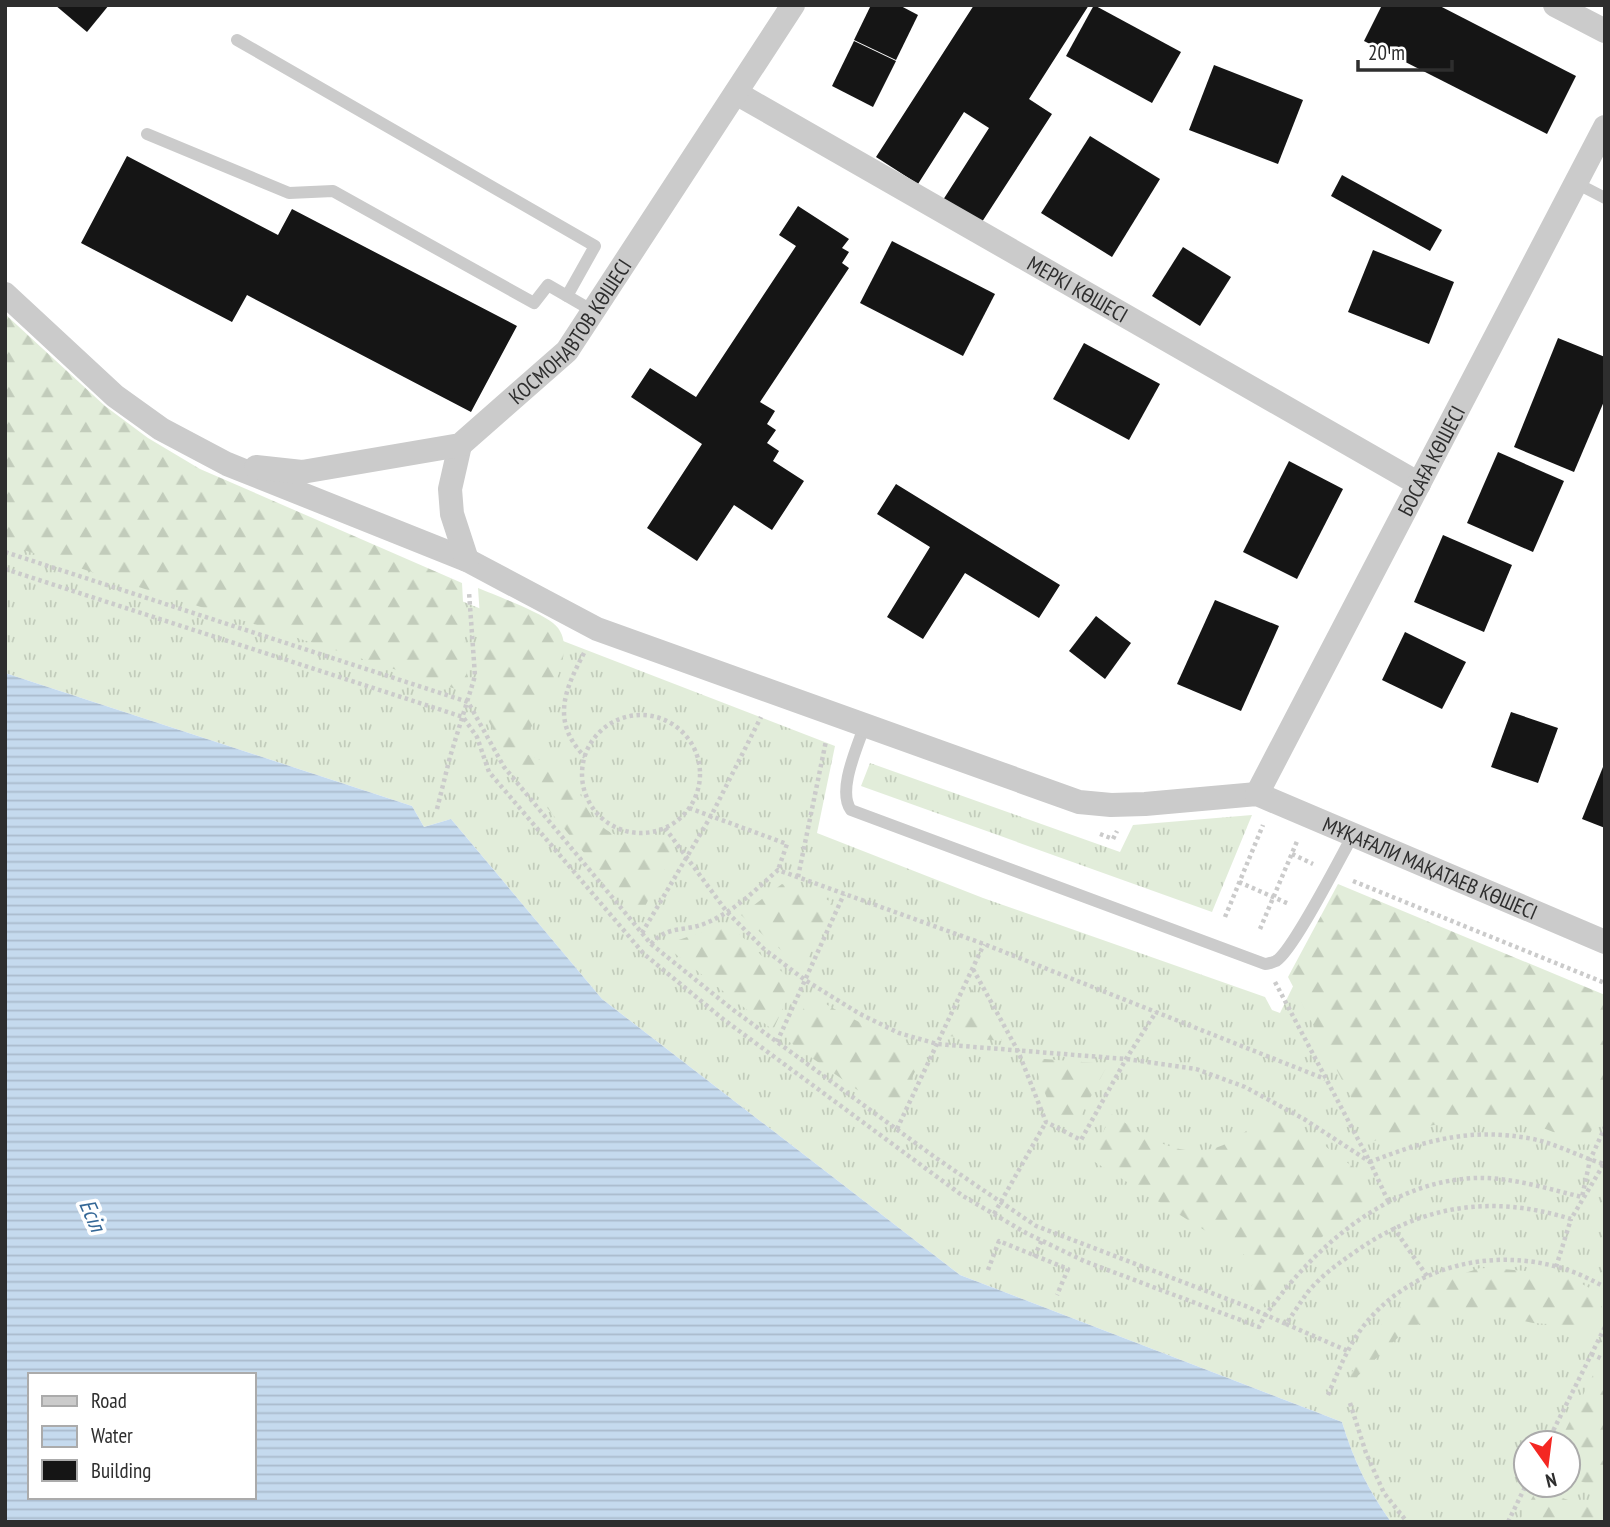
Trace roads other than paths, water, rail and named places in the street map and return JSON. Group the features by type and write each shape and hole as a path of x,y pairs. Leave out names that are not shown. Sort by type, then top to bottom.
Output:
{"street":[{"name":"КОСМОНАВТОВ КӨШЕСІ","path":"460,445 567,351 793,5"},
{"path":"1555,5 1605,31"},
{"name":"МЕРКІ КӨШЕСІ","path":"736,93 1419,484"},
{"name":"БОСАҒА КӨШЕСІ","path":"1265,798 1419,484 1605,127"},
{"path":"5,294 115,397 161,429 227,464 467,560 597,629 1079,802 1111,805 1265,798"},
{"path":"227,464 302,472 460,445 450,489 452,514 467,560"},
{"name":"МҰҚАҒАЛИ МАҚАТАЕВ КӨШЕСІ","path":"1265,798 1605,942"}],"lane":[{"path":"237,40 595,246 567,296"},
{"path":"146,134 289,193 334,191 534,303 548,285 593,311"},
{"path":"1576,183 1605,198"},
{"path":"864,727 844,791 846,803 851,810 1265,964 1275,962 1282,956 1353,835"}],"water":[{"name":"Есіл","path":"5,673 412,806 424,827 451,819 602,999 960,1275 1342,1422 1362,1474 1391,1522 5,1522"}]}
